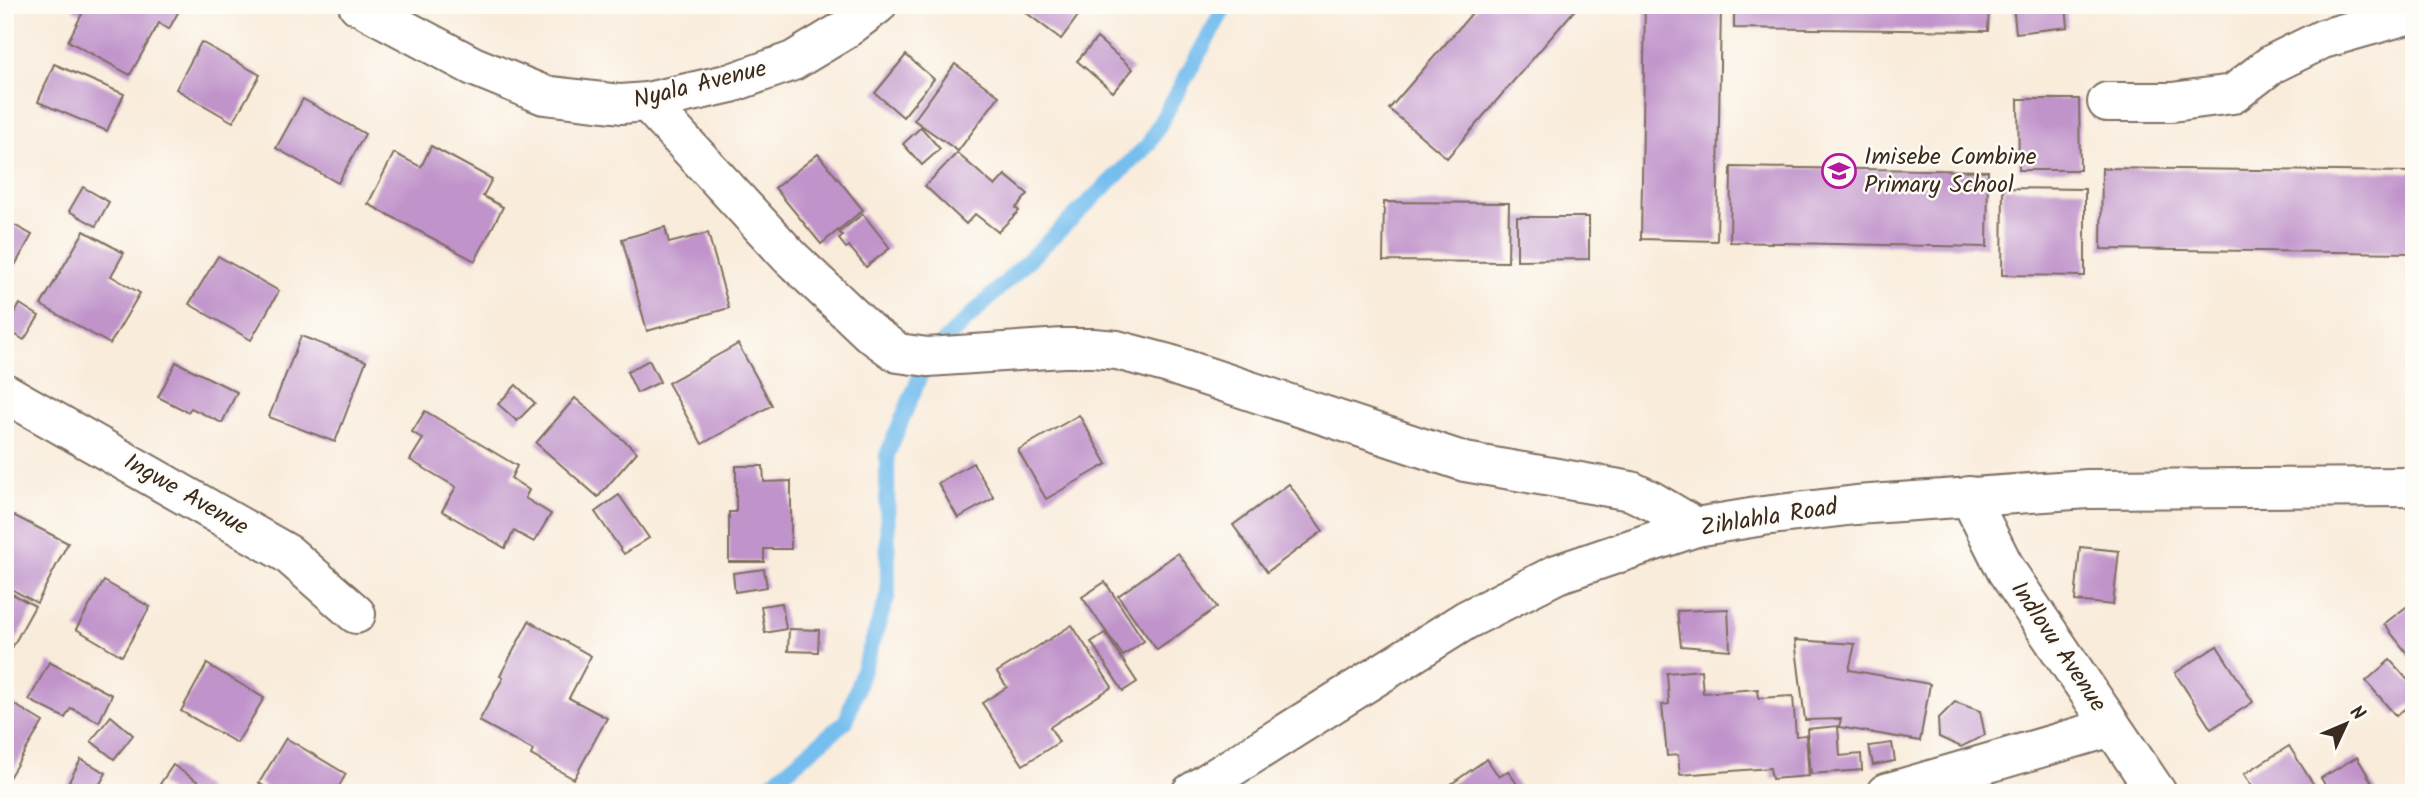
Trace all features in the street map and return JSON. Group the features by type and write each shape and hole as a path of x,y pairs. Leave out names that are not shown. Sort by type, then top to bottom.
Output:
{"street":[{"name":"Nyala Avenue","path":"358,5 473,66 544,95 621,104 647,102 731,83 793,61 843,31 877,5"},
{"path":"2106,102 2172,102 2233,94 2272,64 2323,39 2414,13"},
{"path":"647,102 790,257 869,332 898,354 928,357 1063,348 1117,350 1169,364 1465,462 1631,491 1696,527"},
{"name":"Ingwe Avenue","path":"5,393 288,554 356,614"},
{"name":"Zihlahla Road","path":"1191,793 1466,621 1558,574 1696,527 1856,505 2088,489 2414,487"},
{"name":"Indlovu Avenue","path":"1969,496 2006,570 2157,793"},
{"path":"1886,793 2112,727"}],"building":[{"path":"75,5 182,5 169,29 159,23 130,75 68,41 82,14 73,10"},
{"path":"1016,5 1086,5 1061,39"},
{"path":"1479,5 1579,5 1447,158 1389,109"},
{"path":"1645,5 1721,5 1717,241 1641,239"},
{"path":"1734,5 1989,5 1988,31 1734,28"},
{"path":"2013,5 2066,5 2068,27 2016,33"},
{"path":"1097,38 1133,69 1113,92 1077,61"},
{"path":"201,42 260,75 233,122 176,89"},
{"path":"906,55 934,79 903,117 875,93"},
{"path":"54,64 124,94 107,131 38,102"},
{"path":"955,64 999,96 958,151 914,120"},
{"path":"303,99 365,134 338,183 276,148"},
{"path":"2018,99 2079,99 2080,170 2019,170"},
{"path":"921,127 940,149 922,165 903,144"},
{"path":"431,146 492,179 483,196 503,207 475,261 368,204 394,153 421,167"},
{"path":"957,153 995,186 1005,175 1028,194 1016,208 1019,211 998,232 975,214 966,224 925,186"},
{"path":"818,154 863,210 821,244 775,188"},
{"path":"1731,167 1988,171 1987,247 1730,242"},
{"path":"2102,168 2414,172 2413,253 2101,249"},
{"path":"83,187 109,202 96,226 69,211"},
{"path":"2003,188 2085,189 2085,276 2002,275"},
{"path":"1384,202 1509,203 1508,262 1383,261"},
{"path":"863,214 890,248 866,267 849,246 846,248 839,239 843,236 839,232"},
{"path":"1517,217 1589,217 1589,259 1517,260"},
{"path":"5,220 32,235 5,283"},
{"path":"665,227 669,243 708,233 729,308 647,331 622,239"},
{"path":"84,231 124,253 111,276 140,293 110,344 41,305"},
{"path":"218,256 279,291 251,340 189,304"},
{"path":"20,304 39,316 24,340 6,329"},
{"path":"301,336 366,361 335,442 269,417"},
{"path":"738,344 772,405 702,444 668,383"},
{"path":"649,360 660,382 637,393 627,372"},
{"path":"176,362 237,392 222,423 191,408 188,412 158,397"},
{"path":"516,385 535,403 517,421 498,404"},
{"path":"575,398 637,452 598,497 536,443"},
{"path":"425,411 517,466 511,478 529,490 525,498 551,514 534,542 514,531 505,548 442,511 456,487 410,460 423,439 412,432"},
{"path":"1079,415 1107,464 1046,499 1018,450"},
{"path":"973,463 994,498 958,518 938,483"},
{"path":"736,466 763,466 764,482 791,481 791,549 764,549 764,562 729,562 729,512 736,512"},
{"path":"1289,484 1323,531 1267,572 1233,525"},
{"path":"619,495 649,538 624,554 595,512"},
{"path":"7,512 68,543 37,603 5,586"},
{"path":"2080,547 2119,551 2113,605 2075,601"},
{"path":"1178,553 1217,607 1157,650 1118,596"},
{"path":"764,569 767,587 735,592 733,573"},
{"path":"104,581 150,607 122,656 76,629"},
{"path":"1105,582 1144,641 1123,656 1082,597"},
{"path":"5,590 35,606 8,655 5,654"},
{"path":"2414,601 2414,662 2384,624"},
{"path":"782,603 786,629 765,633 761,606"},
{"path":"1728,609 1730,650 1681,646 1677,611"},
{"path":"529,621 591,656 569,698 607,718 574,779 531,755 533,750 479,721 503,678 500,676"},
{"path":"1072,625 1112,687 1050,727 1059,742 1023,765 982,703 1007,687 997,672"},
{"path":"789,629 819,630 818,652 788,651"},
{"path":"1105,633 1137,682 1123,691 1091,642"},
{"path":"1795,640 1855,644 1849,670 1930,684 1920,741 1839,727 1841,719 1805,720"},
{"path":"2217,646 2253,702 2211,729 2175,673"},
{"path":"2390,660 2414,687 2414,701 2396,716 2366,681"},
{"path":"49,662 112,695 99,722 71,708 65,718 29,700"},
{"path":"207,664 264,698 237,743 181,711"},
{"path":"1701,670 1703,693 1758,689 1759,698 1793,696 1796,736 1806,735 1809,776 1772,779 1770,768 1680,775 1678,755 1667,756 1662,705 1669,704 1667,673"},
{"path":"1955,702 1980,711 1985,735 1961,747 1939,737 1938,719"},
{"path":"12,703 43,722 5,784 5,714"},
{"path":"111,716 133,735 114,759 91,741"},
{"path":"1838,726 1840,756 1861,754 1862,770 1811,774 1807,729"},
{"path":"286,738 346,774 335,793 275,793 259,783"},
{"path":"1892,743 1895,761 1873,765 1869,746"},
{"path":"2289,746 2319,793 2256,793 2244,774"},
{"path":"2357,757 2378,793 2330,793 2321,778"},
{"path":"81,759 106,773 95,793 73,793 65,789"},
{"path":"1487,759 1499,777 1508,771 1523,793 1431,793 1442,785 1444,789"},
{"path":"173,765 207,788 203,793 172,793 160,784"}],"waterway":[{"path":"760,793 846,721 888,595 887,455 928,357 1148,145 1226,5"}],"place":[{"name":"Imisebe Combine Primary School","path":"1839,171"}]}
